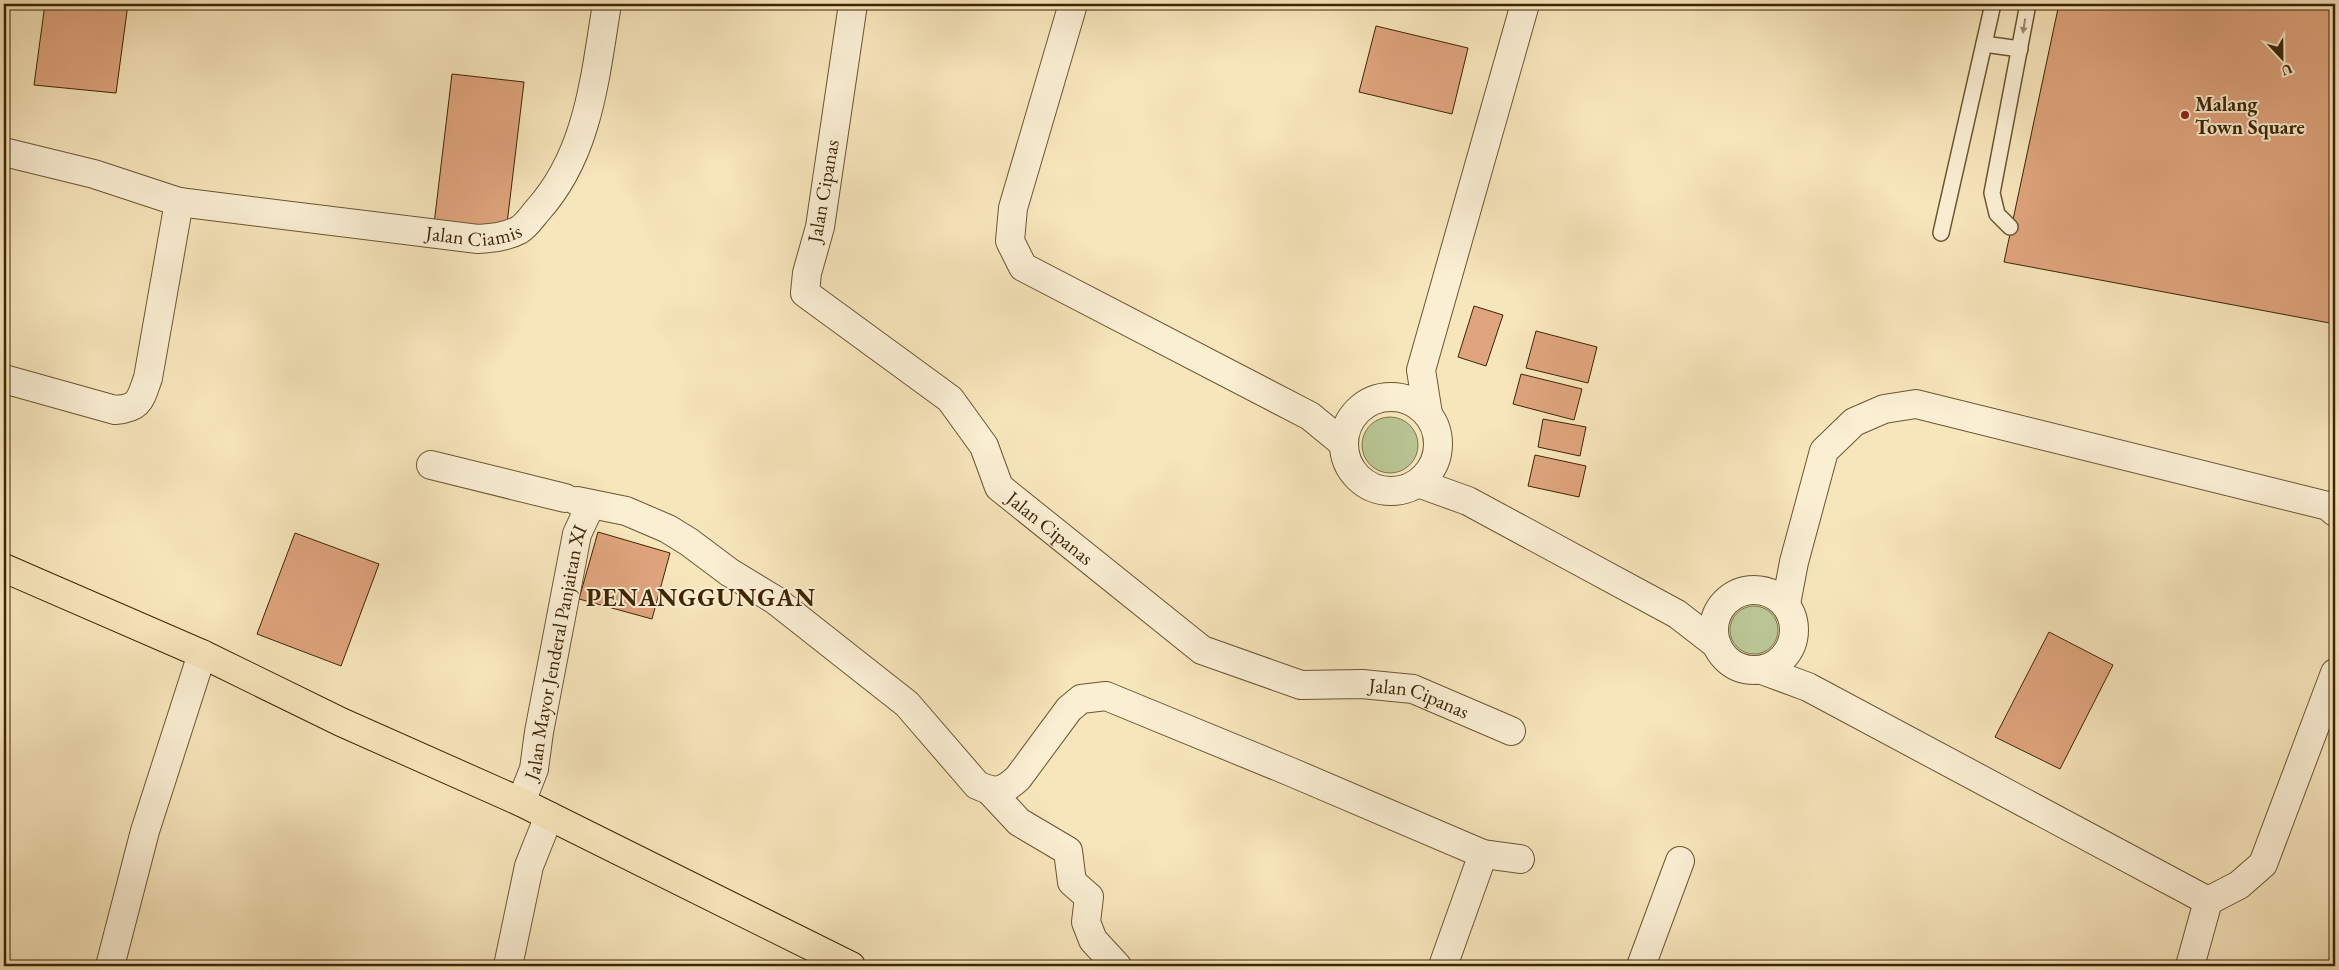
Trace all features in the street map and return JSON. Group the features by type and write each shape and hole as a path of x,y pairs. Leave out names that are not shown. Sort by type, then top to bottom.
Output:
{"main road":[{"path":"4,568 202,654 341,722 521,802 852,966"}],"street":[{"name":"Jalan Ciamis","path":"4,152 94,174 179,202 478,239 500,237 521,229 553,192 578,147 594,86 607,4"},
{"name":"Jalan Cipanas","path":"853,4 820,227 807,273 805,293 950,399 984,446 999,487 1202,650 1301,685 1362,684 1413,689 1511,731"},
{"path":"1073,4 1013,208 1010,241 1023,267 1310,416 1344,444"},
{"path":"1428,414 1421,370 1525,4"},
{"path":"4,379 115,410 131,408 139,401 148,378 179,202"},
{"path":"1391,397 1421,370"},
{"path":"1391,397 1418,405 1428,414 1436,428 1438,444 1436,460 1428,473 1418,483 1405,489 1390,492 1369,485 1352,472 1346,458 1344,444 1346,430 1353,417 1364,406 1377,400 1391,397"},
{"path":"1786,604 1794,562 1824,451 1854,422 1884,410 1916,404 2328,506 2335,512"},
{"path":"1310,416 1353,417"},
{"path":"1436,460 1468,501"},
{"path":"431,465 626,511 668,529 689,542 728,572 775,600 907,704 977,785 990,791 1019,822 1068,851 1072,882 1089,897 1086,922 1093,940 1117,966"},
{"path":"1418,483 1468,501 1677,614 1716,645 1734,665 1747,670 1762,670 1808,688 2208,901"},
{"name":"Jalan Mayor Jenderal Panjaitan XI","path":"521,802 534,769 539,732 577,534 578,501"},
{"path":"1677,614 1701,610 1740,594 1773,578 1794,562"},
{"path":"1716,645 1715,620 1720,608 1740,594 1765,591 1776,596 1786,604 1792,616 1795,630 1792,644 1785,656 1774,665 1762,670"},
{"path":"1792,644 1808,688"},
{"path":"110,966 145,831 202,654"},
{"path":"2190,966 2208,901 2239,884 2263,864 2335,673"},
{"path":"990,791 1008,787 1018,778 1069,709 1081,699 1106,696 1483,854 1520,859"},
{"path":"508,966 530,866 548,816"},
{"path":"1443,966 1483,854"},
{"path":"1641,966 1680,861"}],"lane":[{"path":"1941,233 1993,4"},
{"path":"2010,227 1998,214 1992,193 2028,4"},
{"path":"1984,44 2020,49"}],"green space":[{"path":"1385,417 1395,417 1410,425 1416,434 1418,445 1416,456 1410,465 1395,473 1385,473 1374,468 1367,461 1362,450 1362,440 1367,429 1374,422"},
{"path":"1754,606 1763,608 1771,613 1776,621 1778,630 1776,639 1771,647 1763,652 1754,654 1745,652 1737,647 1732,639 1730,630 1732,621 1737,613 1745,608"}],"building":[{"path":"45,4 128,4 116,93 34,85"},
{"name":"Malang Town Square","path":"2059,4 2335,4 2335,324 2004,262"},
{"path":"1376,26 1468,48 1452,114 1359,92"},
{"path":"452,74 524,82 506,232 434,224"},
{"path":"1474,306 1503,315 1486,366 1458,357"},
{"path":"1536,331 1597,347 1588,383 1526,368"},
{"path":"1521,374 1582,389 1574,420 1513,404"},
{"path":"1543,419 1586,427 1580,456 1538,447"},
{"path":"1535,455 1586,466 1579,497 1528,486"},
{"path":"598,532 670,553 652,619 579,599"},
{"path":"295,533 379,564 341,666 257,634"},
{"path":"2049,632 2113,665 2060,769 1995,737"}],"place":[{"name":"Malang Town Square","path":"2185,115"}],"district":[{"name":"PENANGGUNGAN","path":"701,597"}]}
